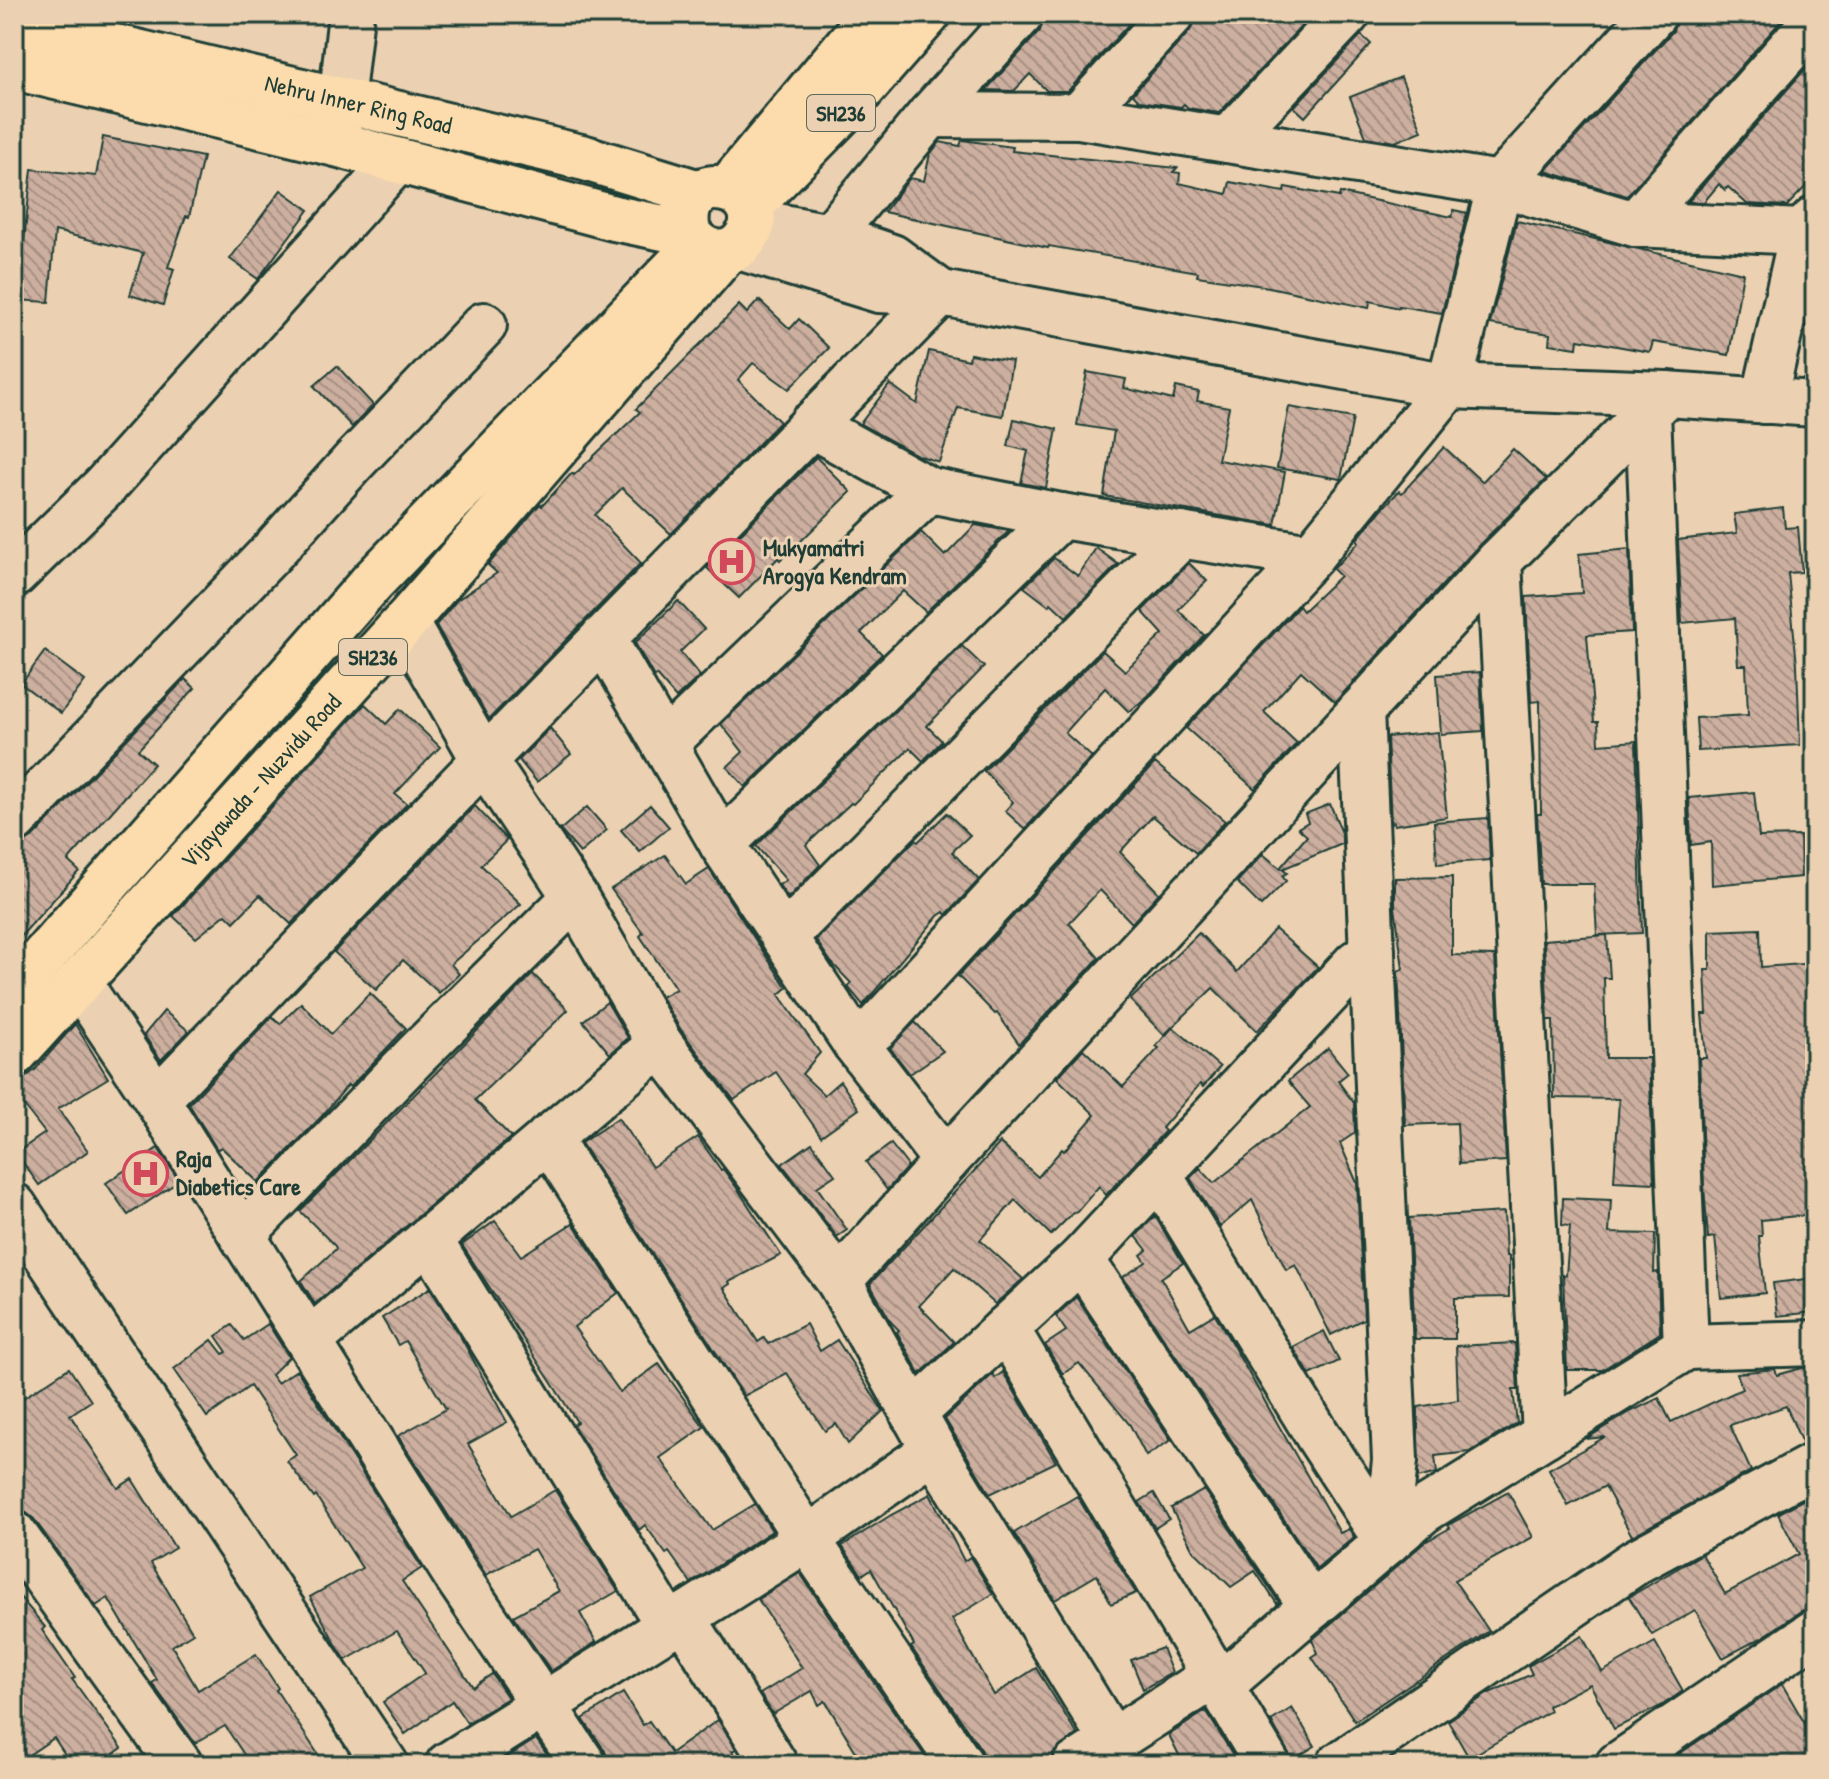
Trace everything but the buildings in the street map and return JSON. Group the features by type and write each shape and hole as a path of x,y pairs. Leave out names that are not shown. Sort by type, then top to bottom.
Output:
{"main road":[{"name":"Vijayawada - Nuzvidu Road","path":"14,1054 405,622 722,223 873,14"},
{"name":"Vijayawada - Nuzvidu Road","path":"14,990 372,582 722,223 844,110 928,14"},
{"name":"Nehru Inner Ring Road","path":"14,23 585,158 722,223"},
{"path":"15,72 336,144 614,218 722,223"}],"street":[{"path":"336,144 351,14"},
{"path":"830,236 930,115 1021,14"},
{"path":"1079,116 1172,14"},
{"path":"1228,140 1347,14"},
{"path":"855,1043 877,1027 1311,556 1449,386 1500,184 1654,14"},
{"path":"1635,224 1815,20"},
{"path":"930,115 1079,116 1500,184 1635,224 1811,229 1764,401"},
{"path":"14,575 104,487 397,161"},
{"path":"722,223 830,236 892,257 941,293"},
{"path":"722,223 879,290 941,293 1449,386 1657,403 1764,401 1815,404"},
{"path":"157,1100 941,293"},
{"path":"14,821 484,325"},
{"path":"839,1281 1499,561 1657,403"},
{"path":"1657,403 1686,1347"},
{"path":"811,425 929,490 1061,516 1311,556"},
{"path":"665,744 929,490"},
{"path":"722,844 1061,516"},
{"path":"784,937 1182,535"},
{"path":"1499,561 1545,1435"},
{"path":"405,622 484,760 575,897 660,1044 839,1281 924,1432 1112,1741"},
{"path":"603,638 722,844 855,1043 946,1161"},
{"path":"1361,711 1395,1460 1387,1542"},
{"path":"242,1235 575,897"},
{"path":"448,1765 807,1539 924,1432 1006,1328 1081,1259 1356,963 1372,952"},
{"path":"79,983 157,1100 457,1577 584,1765"},
{"path":"309,1341 660,1044"},
{"path":"548,1138 807,1539 961,1765"},
{"path":"1159,1175 1318,1436 1387,1542"},
{"path":"14,1206 386,1765"},
{"path":"429,1239 676,1621 775,1765"},
{"path":"1081,1259 1312,1607"},
{"path":"1006,1328 1268,1765"},
{"path":"1075,1765 1217,1681 1312,1607 1423,1511 1686,1347 1815,1343"},
{"path":"1339,1765 1637,1561 1815,1465"},
{"path":"18,1551 180,1765"},
{"path":"1618,1765 1815,1632"}],"place":[{"name":"Mukyamatri Arogya Kendram","path":"732,562"},
{"name":"Raja Diabetics Care","path":"145,1173"}]}
